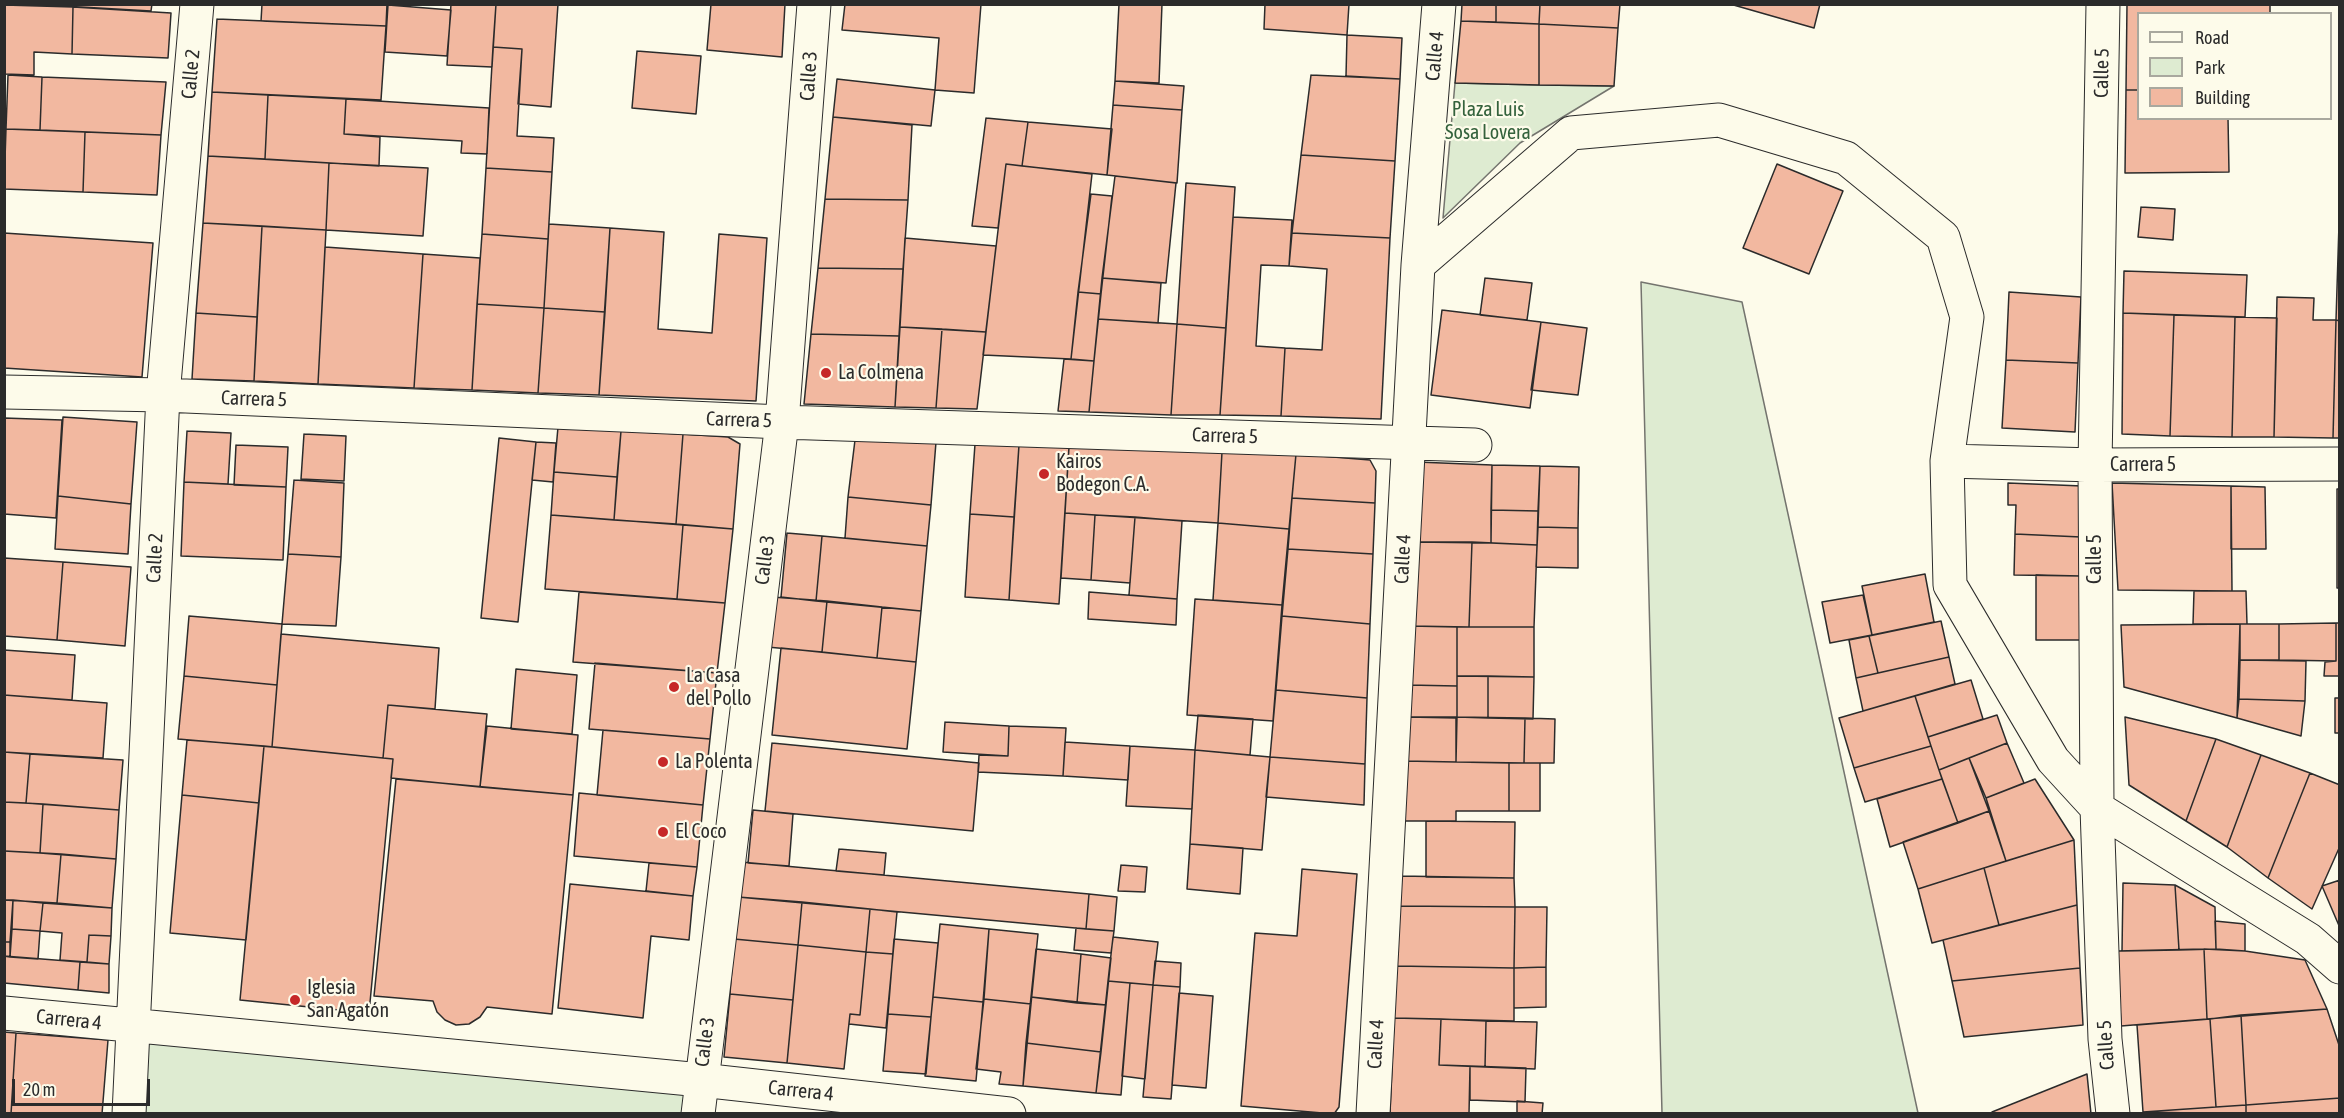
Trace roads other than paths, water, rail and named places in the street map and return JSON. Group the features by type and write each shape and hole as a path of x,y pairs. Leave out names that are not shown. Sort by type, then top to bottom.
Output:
{"street":[{"name":"Calle 2","path":"129,1113 163,395 197,4"},
{"name":"Calle 3","path":"698,1113 782,422 814,4"},
{"name":"Calle 4","path":"1373,1113 1418,265 1439,4"},
{"name":"Calle 5","path":"2103,4 2095,465 2097,808 2105,1039 2113,1113"},
{"path":"1418,265 1571,134 1719,120 1846,158 1942,237 1967,317 1947,461 1950,585 2053,760 2097,808 2308,939 2340,968"},
{"name":"Carrera 5","path":"4,392 163,395 782,422 1475,445"},
{"name":"Carrera 5","path":"1947,461 2095,465 2340,464"},
{"name":"Carrera 4","path":"4,1013 701,1080 1009,1113"}],"place":[{"name":"La Colmena","path":"826,373"},
{"name":"Kairos Bodegon C.A.","path":"1044,474"},
{"name":"La Casa del Pollo","path":"674,687"},
{"name":"La Polenta","path":"663,762"},
{"name":"El Coco","path":"663,832"},
{"name":"Iglesia San Agatón","path":"295,1000"}],"park label":[{"name":"Plaza Luis Sosa Lovera","path":"1488,122"}]}
